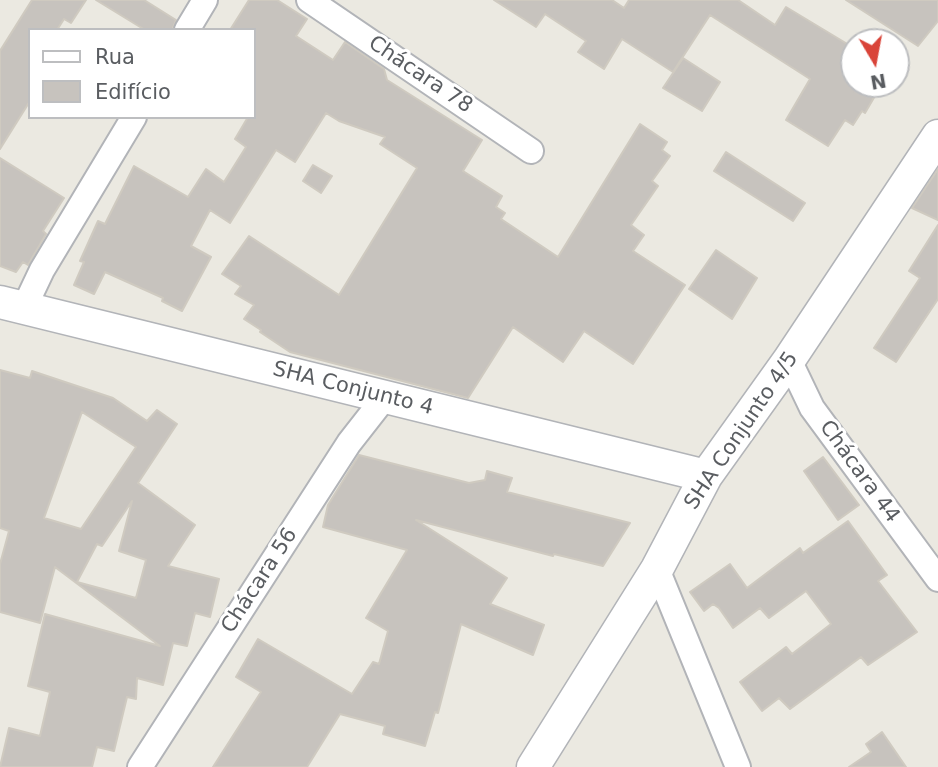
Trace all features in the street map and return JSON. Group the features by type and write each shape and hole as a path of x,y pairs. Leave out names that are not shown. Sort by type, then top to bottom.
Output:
{"street":[{"path":"188,28 205,0"},
{"name":"Chácara 78","path":"309,0 531,151"},
{"path":"12,305 42,270 133,119"},
{"name":"SHA Conjunto 4/5","path":"533,767 657,569 706,476 789,360 938,136"},
{"name":"SHA Conjunto 4","path":"12,305 706,476"},
{"name":"Chácara 44","path":"789,360 812,408 938,579"},
{"name":"Chácara 56","path":"140,767 349,443 385,397"},
{"path":"657,569 738,767"}],"building":[{"path":"32,0 86,0 71,23 64,19 58,28 28,28 28,104 0,149 0,51"},
{"path":"96,0 144,0 176,20 173,28 142,28"},
{"path":"249,0 277,0 307,19 296,36 333,60 345,42 384,69 387,80 482,140 463,171 502,196 496,207 505,213 501,219 558,257 640,124 667,142 662,150 670,156 652,181 658,186 631,225 644,235 633,251 685,285 633,364 584,331 563,362 513,327 468,398 290,352 244,319 254,305 235,294 241,286 222,274 249,236 339,295 417,168 380,144 385,137 339,121 326,113 295,162 276,150 230,223 210,210 191,246 211,257 182,311 162,301 163,298 105,272 94,294 74,285 84,262 80,261 98,221 105,224 134,166 188,197 206,169 224,182 246,147 235,139 247,119 256,119 256,28 231,28"},
{"path":"494,0 612,0 624,8 629,0 738,0 775,25 786,7 840,40 840,98 874,98 865,113 862,111 853,125 845,120 828,146 786,120 810,79 710,15 673,72 622,39 604,69 578,52 586,41 545,14 536,27"},
{"path":"846,0 938,0 938,21 918,46 910,41 910,28 890,28"},
{"path":"683,58 720,82 702,111 663,88"},
{"path":"726,152 805,203 793,221 714,171"},
{"path":"0,158 64,198 43,231 46,234 28,265 23,262 16,272 0,266"},
{"path":"313,165 332,176 321,193 303,181"},
{"path":"938,169 938,220 912,208"},
{"path":"938,225 938,299 896,362 874,348 920,278 909,271"},
{"path":"716,250 757,278 732,319 689,289"},
{"path":"0,370 30,378 32,371 113,398 147,421 157,410 177,424 138,483 195,525 168,566 219,579 210,617 195,613 187,646 173,643 163,685 137,678 136,699 127,697 114,751 97,747 92,767 0,767 9,728 40,736 50,692 28,686 45,614 160,646 55,567 40,623 0,612 0,564 9,531 0,528","holes":["82,412 136,447 81,529 44,518","132,501 119,551 146,560 136,598 77,582 97,544 102,546"]},
{"path":"359,455 469,483 485,480 487,471 512,478 507,492 630,523 603,566 554,554 553,556 416,520 507,578 490,604 544,625 533,655 461,624 438,713 435,712 425,746 383,734 385,726 340,714 307,767 213,767 261,692 236,677 258,639 352,694 373,662 379,664 388,631 366,618 407,550 323,527 328,505"},
{"path":"823,457 859,505 838,520 804,471"},
{"path":"848,521 887,575 878,581 917,632 868,665 861,657 790,709 779,698 762,711 740,682 786,647 792,654 831,624 806,591 769,618 760,608 733,628 719,608 713,604 704,611 690,592 730,564 747,588 800,548 803,553"},
{"path":"882,732 906,767 849,767 871,752 866,744"}]}
